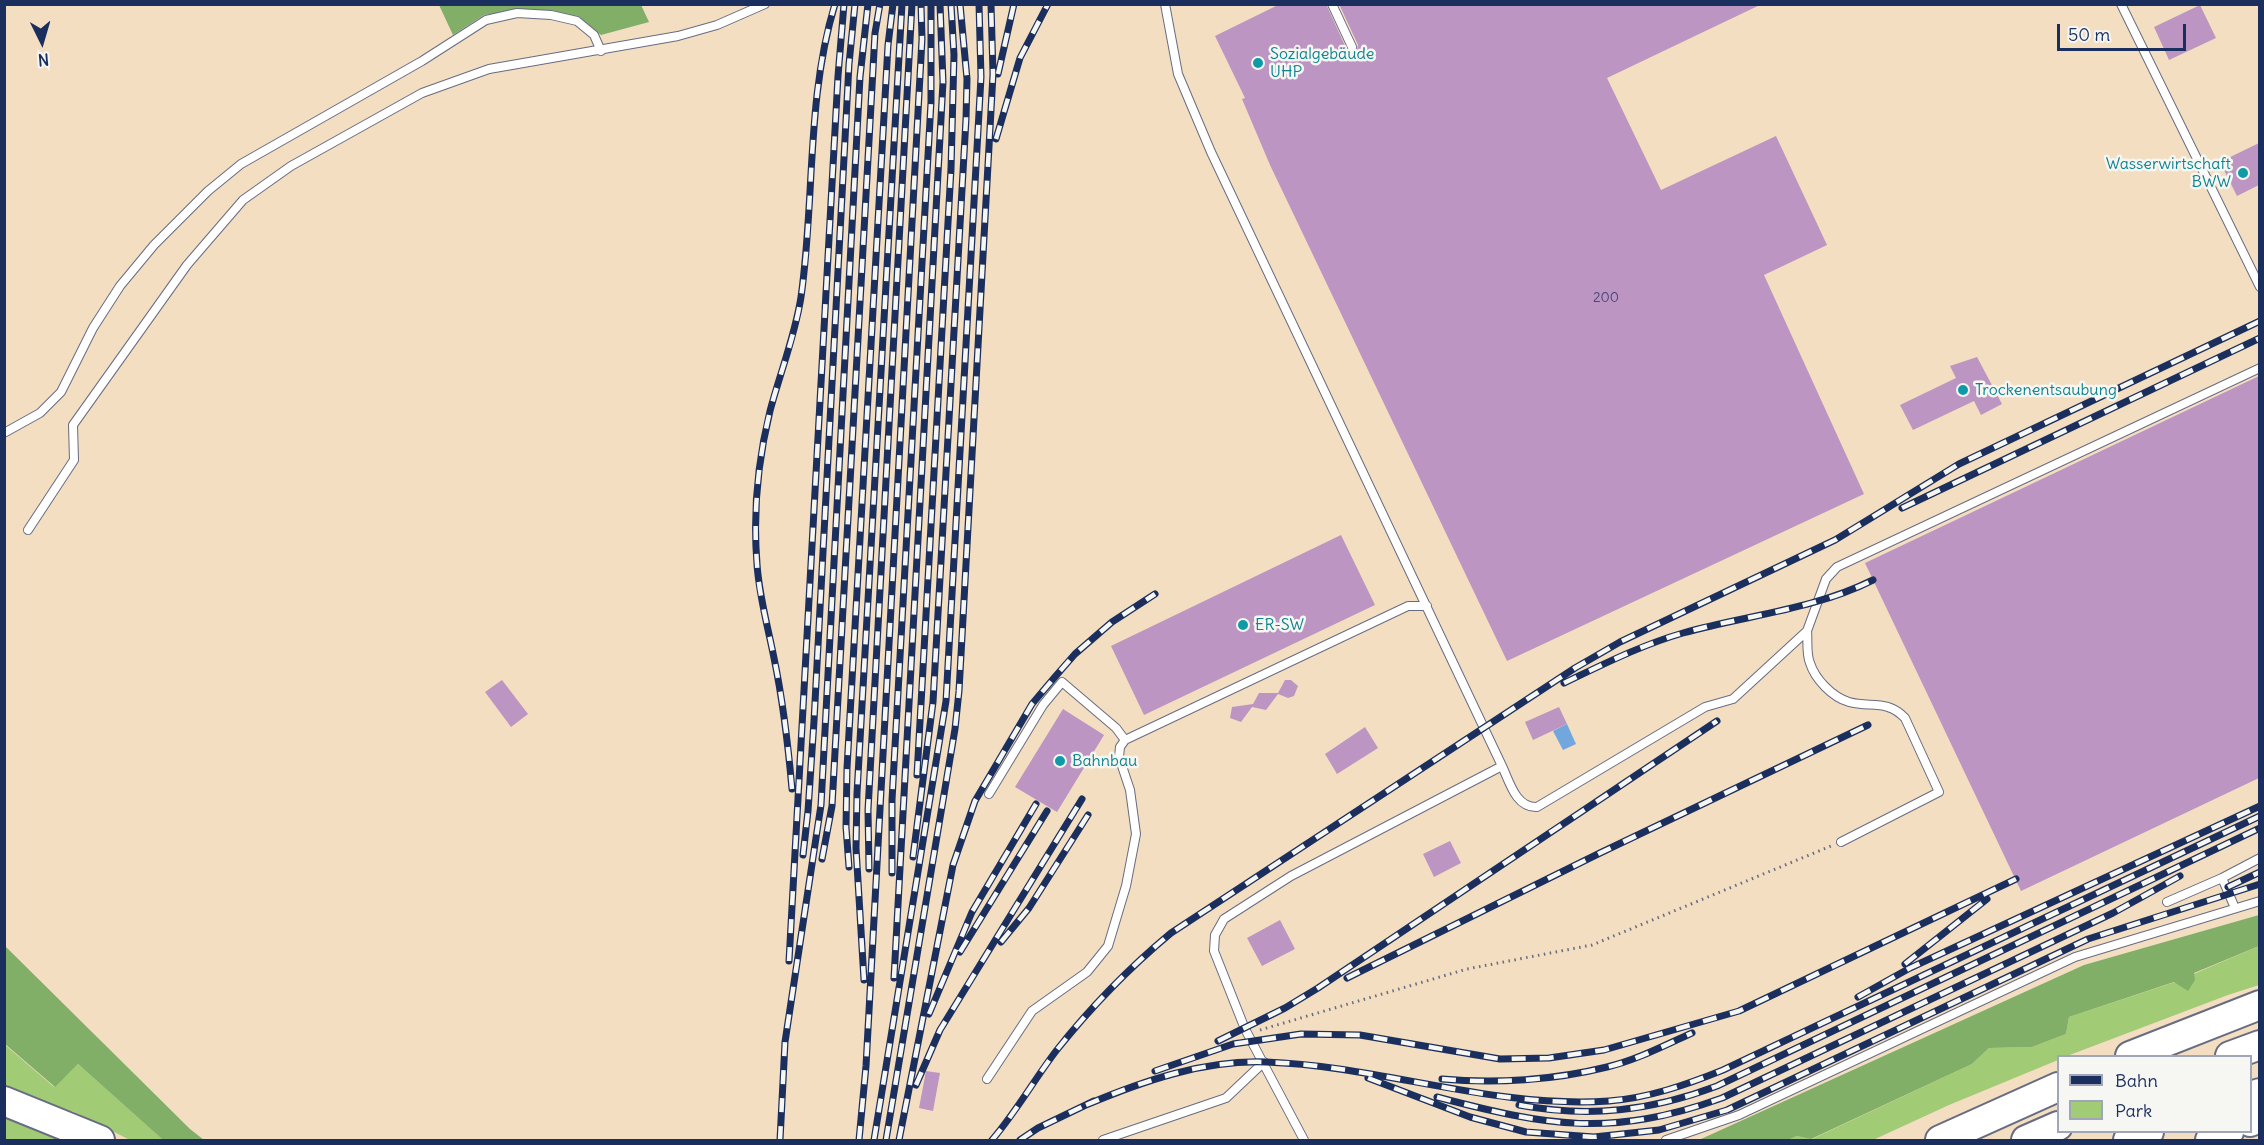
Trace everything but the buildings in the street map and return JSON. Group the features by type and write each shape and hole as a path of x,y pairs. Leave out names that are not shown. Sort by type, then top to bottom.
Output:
{"highway":[{"path":"2133,1055 2259,1005"},
{"path":"2233,1055 2259,1045"},
{"path":"1940,1140 2057,1087"},
{"path":"4,1101 100,1140"},
{"path":"2026,1140 2057,1126"},
{"path":"2128,1140 2144,1133"},
{"path":"2210,1140 2225,1133"}],"lane":[{"path":"28,530 74,460 73,425 187,265 243,200 291,166 422,93 489,69 601,51 688,33 717,25 765,4"},
{"path":"1165,4 1178,74 1194,113 1522,805 1537,807 1705,707 1733,699 1807,631"},
{"path":"1332,4 1352,47"},
{"path":"2121,4 2259,287"},
{"path":"4,434 40,413 61,392 93,328 120,286 154,245 208,191 241,164 422,61 486,20 517,13 552,15 578,21 594,35 601,51"},
{"path":"1841,842 1939,792 1905,718 1898,711 1876,703 1849,702 1831,693 1809,662 1807,631 1826,579 1837,567 2259,368"},
{"path":"987,1079 1032,1011 1088,972 1108,946 1126,886 1136,834 1130,790 1119,757 1120,747 1125,740 1408,606 1427,606"},
{"path":"989,794 1043,705 1062,682 1116,728 1125,740"},
{"path":"1304,1140 1248,1034 1214,951 1215,935 1224,919 1291,876 1502,766"},
{"path":"2167,902 2222,879 2259,858"},
{"path":"2222,879 2235,908"},
{"path":"1666,1140 1739,1115 2075,957 2259,901"},
{"path":"1103,1140 1226,1098 1264,1062"}],"path":[{"path":"1248,1034 1297,1017 1389,994 1467,969 1592,945 1841,842"}],"green space":[{"path":"439,5 641,5 649,22 601,35 579,17 517,10 484,15 453,35"},
{"path":"2259,915 2259,946 2194,973 2195,980 2188,991 2174,982 2069,1017 2066,1034 2032,1047 1989,1048 1972,1064 1811,1139 1797,1136 1788,1140 1701,1139 2084,965"},
{"path":"5,946 190,1129 204,1140 163,1140 78,1064 55,1087 5,1044"},
{"path":"2259,946 2259,985 2070,1055 2057,1055 2057,1060 1949,1105 1873,1140 1788,1140 1797,1136 1812,1139 1972,1064 1989,1048 2032,1047 2066,1034 2069,1017 2175,982"},
{"path":"4,1044 54,1087 78,1064 163,1140 130,1140 74,1112 5,1090"},
{"path":"5,1115 75,1140 5,1140"}],"water":[{"path":"1567,724 1576,744 1563,750 1553,731"}],"railway":[{"path":"792,789 780,690 758,576 756,507 766,430 801,297 819,76 835,4"},
{"path":"789,961 838,76 844,4"},
{"path":"803,855 814,721 849,64 855,4"},
{"path":"780,1140 785,1042 821,805 860,77 868,4"},
{"path":"822,859 832,806 875,33 880,4"},
{"path":"849,867 846,827 847,768 888,45 893,4"},
{"path":"864,980 856,848 857,793 902,4"},
{"path":"869,869 868,810 912,4"},
{"path":"859,1140 866,1066 922,39 921,4"},
{"path":"892,873 892,800 931,102 931,4"},
{"path":"894,978 943,82 940,4"},
{"path":"917,775 951,169 954,55 951,4"},
{"path":"913,857 933,702 966,119 967,79 960,4"},
{"path":"874,1140 946,701 981,77 979,4"},
{"path":"886,1140 955,729 959,691 993,74 991,4"},
{"path":"998,74 1014,4"},
{"path":"996,139 1020,58 1048,4"},
{"path":"992,1140 1082,1019 1125,974 1171,933 1575,668 1620,642 1835,540 1959,464 2260,321"},
{"path":"1902,508 2260,338"},
{"path":"1564,683 1652,643 1683,633 1803,605 1873,580"},
{"path":"899,1140 953,865 975,801 1032,704 1054,678 1075,654 1112,622 1155,594"},
{"path":"1218,1041 1285,1008 1318,988 1717,721"},
{"path":"1347,978 1600,853 1868,725"},
{"path":"916,1085 940,1030 1082,799"},
{"path":"929,1014 972,912 1036,804"},
{"path":"1858,997 1910,968 2260,806"},
{"path":"960,952 1047,811"},
{"path":"1001,942 1029,908 1088,815"},
{"path":"1086,1105 1151,1080 1196,1068 1243,1062 1309,1065 1523,1099 1566,1102 1609,1101 1652,1094 1723,1070 2260,816"},
{"path":"1519,1105 1570,1111 1620,1110 1668,1101 1717,1086 2260,828"},
{"path":"2228,887 2260,872"},
{"path":"1437,1097 1512,1115 1546,1121 1579,1123 1612,1123 1646,1119 1682,1111 1722,1098 2113,913 2180,876"},
{"path":"1155,1071 1233,1044 1301,1034 1360,1035 1500,1059 1549,1058 1604,1050 1739,1011 2016,879"},
{"path":"1368,1078 1470,1117 1526,1132 1594,1137 1659,1130 1727,1110 2088,939 2260,884"},
{"path":"1905,964 1987,899"},
{"path":"1442,1079 1525,1080 1567,1075 1629,1060 1692,1033"},
{"path":"1020,1140 1038,1128 1094,1101"}],"place":[{"name":"Sozialgebäude UHP","path":"1258,63"},
{"name":"Wasserwirtschaft BWW","path":"2243,173"},
{"name":"Trockenentsaubung","path":"1963,390"},
{"name":"ER-SW","path":"1243,625"},
{"name":"Bahnbau","path":"1060,761"}]}
